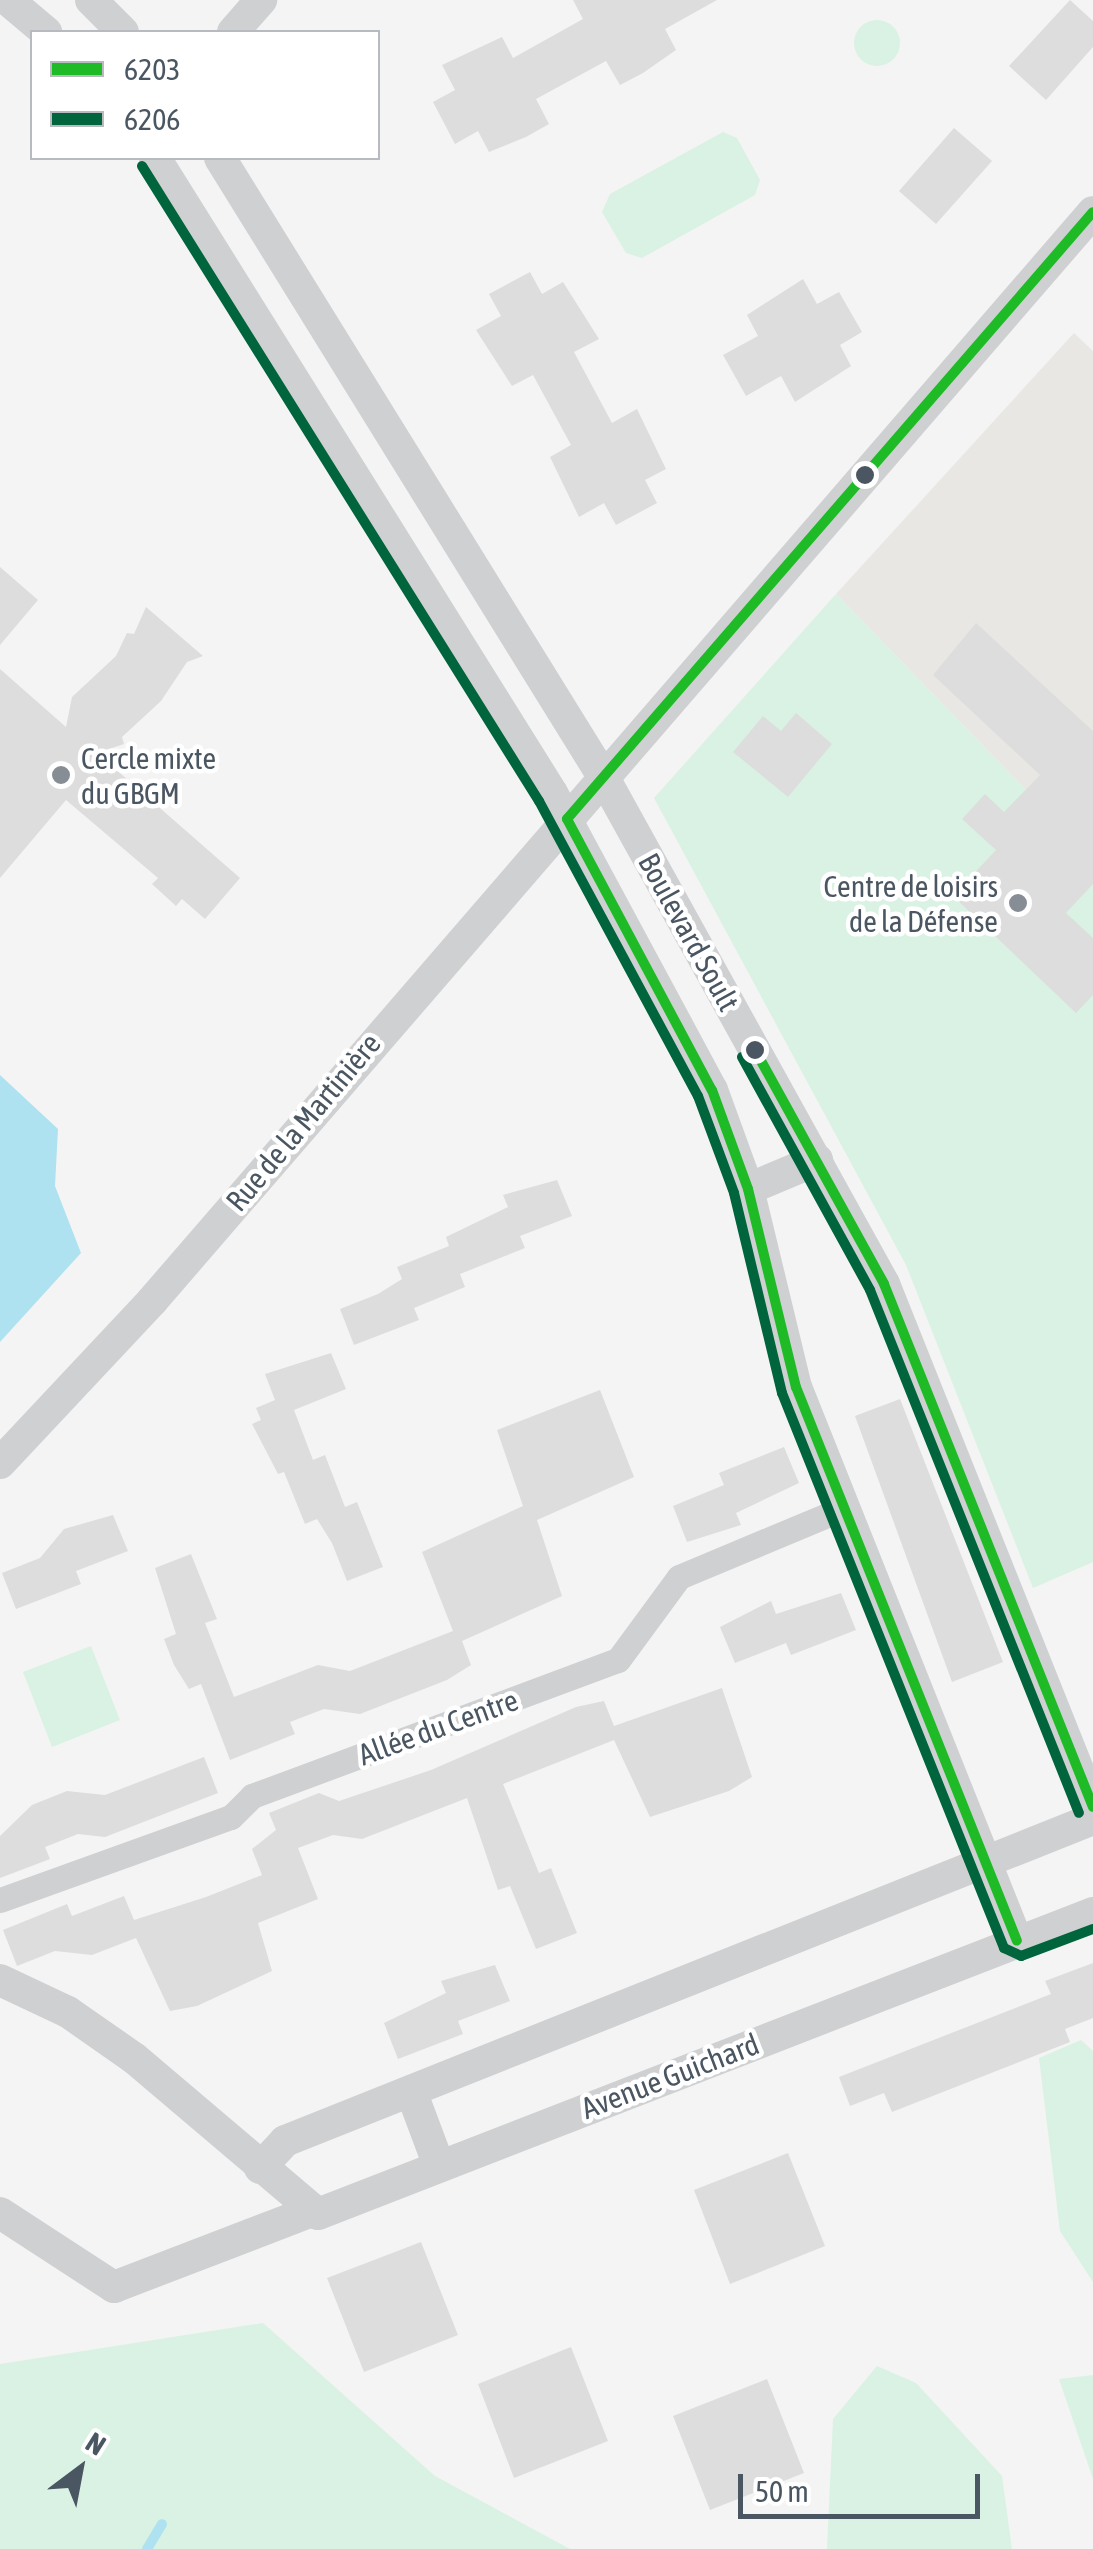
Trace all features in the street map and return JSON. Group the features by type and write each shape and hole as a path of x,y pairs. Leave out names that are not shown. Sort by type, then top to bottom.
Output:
{"street":[{"path":"8,0 44,30"},
{"path":"91,0 121,30"},
{"path":"235,30 261,0"},
{"name":"Boulevard Soult","path":"156,160 567,819 585,866 712,1090 748,1189 796,1387 990,1864 1017,1941"},
{"name":"Boulevard Soult","path":"221,160 604,778 884,1284 1093,1807"},
{"name":"Rue de la Martinière","path":"0,1462 152,1301 1093,212"},
{"path":"748,1189 817,1160"},
{"name":"Allée du Centre","path":"0,1900 231,1817 252,1796 618,1660 679,1576 844,1508"},
{"path":"260,2168 285,2142 990,1864 1093,1818"},
{"name":"Avenue Guichard","path":"0,2213 114,2287 1093,1913"},
{"path":"0,1980 68,2012 134,2058 309,2212"},
{"path":"412,2091 439,2166"}],"shaded area":[{"path":"1074,333 1093,351 1093,859 836,594"}],"green space":[{"path":"877,20 893,27 900,43 893,59 877,66 861,59 854,43 861,27"},
{"path":"723,132 737,138 760,180 755,195 642,258 626,253 602,212 610,194"},
{"path":"836,594 1093,859 1093,1562 1033,1588 906,1265 654,798"},
{"path":"91,1646 120,1720 52,1747 23,1672"},
{"path":"1081,2040 1093,2051 1093,2282 1060,2231 1039,2058"},
{"path":"263,2323 435,2476 570,2549 0,2549 0,2364"},
{"path":"877,2366 916,2383 1002,2476 1012,2549 827,2549 833,2419"},
{"path":"1093,2375 1093,2479 1059,2379"}],"water":[{"path":"0,1075 58,1129 55,1186 81,1253 0,1342"}],"building":[{"path":"573,0 717,0 665,29 676,50 643,73 620,85 606,61 536,99 549,124 526,137 489,152 478,131 455,144 433,102 455,90 442,65 502,37 513,58 583,19"},
{"path":"1070,0 1093,21 1093,47 1046,100 1009,66"},
{"path":"954,128 992,161 936,224 899,191"},
{"path":"530,272 542,294 563,282 599,339 574,352 612,423 637,409 666,469 645,480 657,503 616,525 604,503 579,517 550,457 571,445 533,375 512,386 476,330 501,316 489,294"},
{"path":"803,279 817,304 839,292 862,332 840,345 851,366 795,402 781,376 746,396 723,355 758,336 747,315"},
{"path":"0,567 38,600 0,645"},
{"name":"Cercle mixte du GBGM","path":"146,607 203,656 187,662 161,701 122,737 124,744 97,753 240,878 205,919 182,899 176,906 152,884 158,878 66,800 0,878 0,669 66,727 72,697 116,656 127,633 134,634"},
{"path":"976,623 1093,731 1093,884 1066,913 1093,938 1093,995 1076,1013 953,896 996,850 962,819 985,794 1004,812 1040,775 933,675"},
{"path":"796,713 832,744 788,797 733,752 763,716 781,731"},
{"path":"557,1180 572,1216 520,1236 525,1248 460,1274 465,1287 414,1308 419,1320 354,1345 340,1309 378,1294 402,1279 397,1267 449,1246 446,1237 508,1207 503,1195"},
{"path":"331,1353 346,1389 294,1410 313,1460 325,1455 345,1507 357,1502 383,1567 347,1581 332,1543 317,1519 305,1524 284,1472 278,1474 252,1424 261,1420 256,1408 275,1400 265,1374"},
{"path":"600,1390 634,1477 537,1520 562,1596 462,1641 471,1665 447,1680 360,1714 324,1709 290,1722 295,1734 230,1760 201,1684 189,1689 174,1665 164,1639 176,1634 155,1568 191,1554 217,1619 205,1623 234,1697 318,1665 350,1671 453,1631 422,1552 523,1506 497,1430"},
{"path":"900,1399 1003,1662 952,1682 855,1416"},
{"path":"784,1447 799,1483 736,1513 741,1525 687,1542 673,1506 724,1485 719,1473"},
{"path":"113,1515 128,1551 76,1571 81,1584 16,1609 2,1573 40,1558 64,1529"},
{"path":"841,1593 856,1630 791,1655 786,1643 735,1663 720,1627 771,1601 776,1614"},
{"path":"722,1688 752,1777 729,1791 650,1817 614,1740 503,1784 539,1873 551,1868 577,1933 536,1949 510,1886 498,1890 467,1798 362,1839 333,1835 298,1848 318,1899 258,1923 272,1971 197,2006 170,2011 136,1938 92,1955 55,1951 17,1966 3,1930 67,1904 72,1916 124,1896 134,1920 206,1897 262,1875 252,1849 276,1830 269,1813 319,1793 339,1801 431,1770 576,1707 604,1701 614,1726"},
{"path":"204,1757 218,1793 105,1837 78,1834 45,1847 50,1859 0,1878 0,1836 32,1805 67,1791 105,1795"},
{"path":"1093,1963 1093,2018 1065,2029 1070,2042 892,2112 884,2093 850,2106 839,2077 1051,1994 1045,1981"},
{"path":"495,1965 510,2001 458,2021 463,2034 398,2059 384,2023 446,1993 441,1981"},
{"path":"788,2153 825,2246 730,2284 694,2190"},
{"path":"421,2242 458,2335 364,2372 327,2278"},
{"path":"571,2347 608,2441 514,2478 478,2384"},
{"path":"767,2379 804,2473 710,2510 673,2416"}],"waterway":[{"path":"147,2549 162,2524"}],"transit line":[{"name":"6206","path":"142,166 539,801 698,1096 734,1193 782,1393 1004,1948 1021,1956 1093,1929"},
{"name":"6203","path":"567,819 1093,212"},
{"name":"6203","path":"567,819 712,1090 748,1189 796,1387 1017,1941"},
{"name":"6203","path":"755,1050 884,1284 1093,1807"},
{"name":"6206","path":"742,1057 870,1290 1079,1813"}],"place":[{"name":"Cercle mixte du GBGM","path":"61,775"},
{"name":"Centre de loisirs de la Défense","path":"1018,903"}]}
